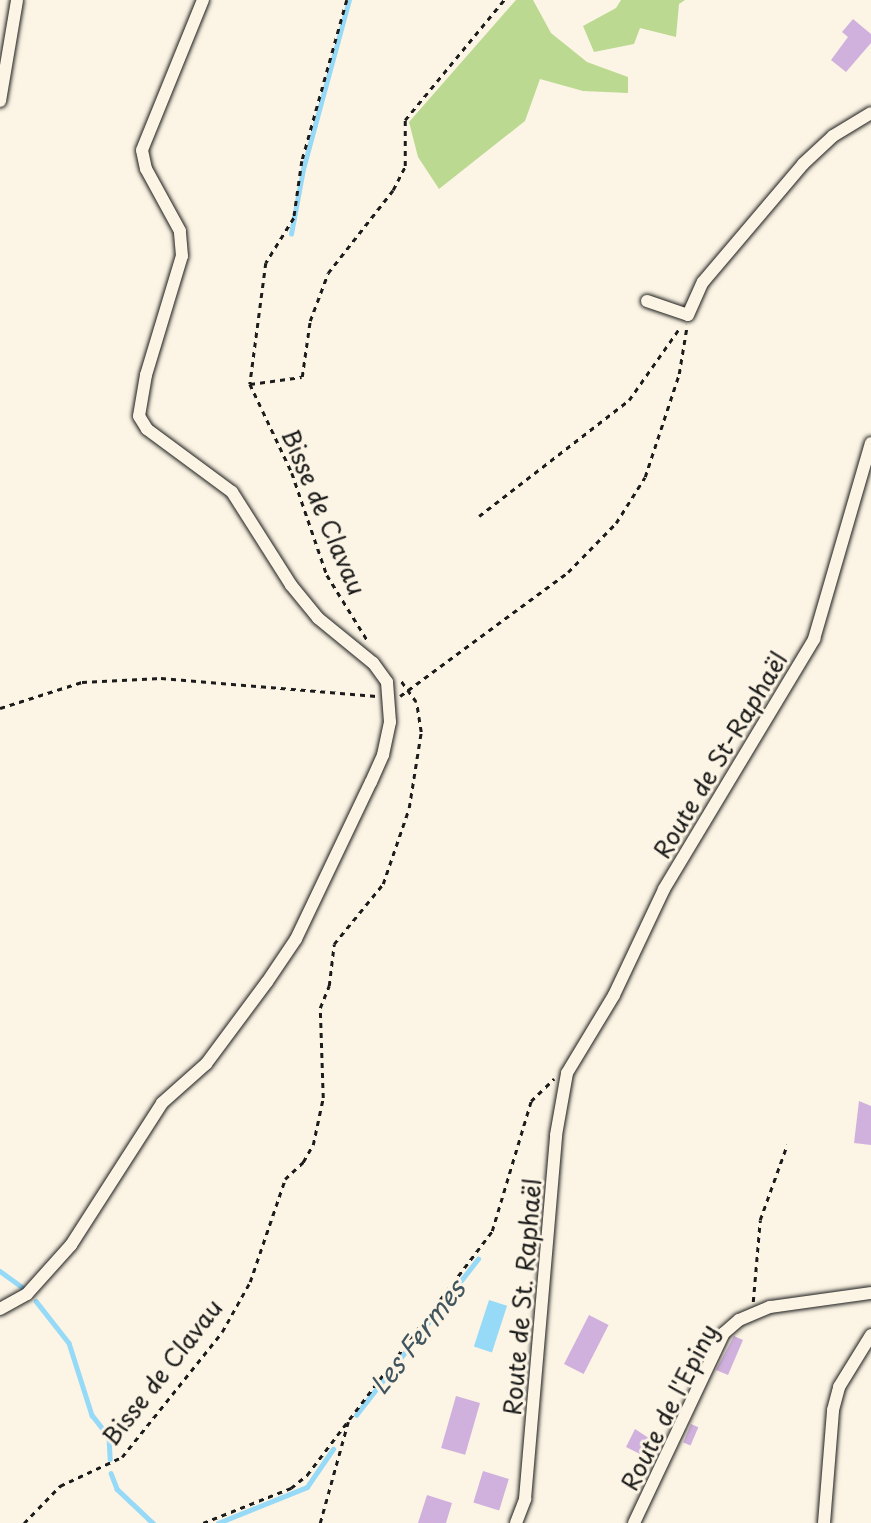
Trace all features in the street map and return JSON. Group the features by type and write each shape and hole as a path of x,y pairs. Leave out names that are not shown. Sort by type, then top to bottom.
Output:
{"street":[{"path":"0,101 18,0"},
{"path":"0,1309 27,1294 71,1245 162,1104 206,1063 296,939 383,755 392,697 373,663 318,618 291,585 232,492 147,429 139,416 146,375 182,257 180,231 146,169 142,150 204,0"},
{"path":"647,301 688,315 703,282 803,164 833,136 871,113"},
{"name":"Route de St-Raphaël","path":"566,1073 614,995 664,890 814,639 871,443"},
{"name":"Route de St. Raphaël","path":"516,1523 525,1499 556,1135 566,1073"},
{"name":"Route de l'Epiny","path":"634,1523 724,1333 753,1312 807,1299 871,1293"},
{"path":"824,1523 832,1410 839,1387 871,1335"}],"path":[{"path":"347,0 302,161 294,219 266,263 250,384 302,377 310,321 328,273 393,190 405,166 405,120 504,0"},
{"path":"0,708 82,682 161,678 302,686 392,697 409,693 568,572 616,523 645,477 679,374 688,315"},
{"path":"479,516 629,400 688,315"},
{"name":"Bisse de Clavau","path":"250,384 292,473 327,575 375,649"},
{"name":"Bisse de Clavau","path":"24,1523 60,1486 106,1468 133,1446 222,1332 250,1282 285,1179 303,1162 321,1112 320,1007 329,986 334,944 383,884 407,820 421,732 416,702 395,673"},
{"path":"203,1523 299,1483 492,1231 531,1101 547,1082 566,1073"},
{"path":"753,1312 757,1238 787,1145"},
{"path":"320,1523 349,1418"}],"green space":[{"path":"516,0 533,0 551,33 587,62 628,77 628,93 583,91 540,79 525,121 439,189 418,157 409,122"},
{"path":"621,0 685,0 679,4 676,37 640,28 634,44 594,52 583,26 616,8"}],"water":[{"path":"489,1300 507,1306 492,1352 474,1347"}],"building":[{"path":"853,19 871,34 871,43 846,72 831,60 848,37 842,32"},
{"path":"859,1101 871,1106 871,1145 854,1143"},
{"path":"589,1315 609,1325 584,1374 564,1364"},
{"path":"734,1336 743,1340 728,1375 716,1370"},
{"path":"456,1396 480,1403 465,1455 441,1448"},
{"path":"691,1424 698,1427 691,1446 683,1442"},
{"path":"635,1429 661,1446 654,1461 626,1447"},
{"path":"483,1471 509,1479 499,1510 473,1503"},
{"path":"427,1495 452,1503 446,1523 418,1523"}],"waterway":[{"path":"291,234 303,169 349,0"},
{"name":"Les Fermes","path":"356,1415 478,1259"},
{"name":"Les Fermes","path":"0,1271 26,1290"},
{"name":"Les Fermes","path":"36,1301 69,1343 92,1415 109,1437 110,1459"},
{"name":"Les Fermes","path":"218,1523 307,1487 333,1449"},
{"name":"Les Fermes","path":"111,1473 117,1489 153,1523"}]}
